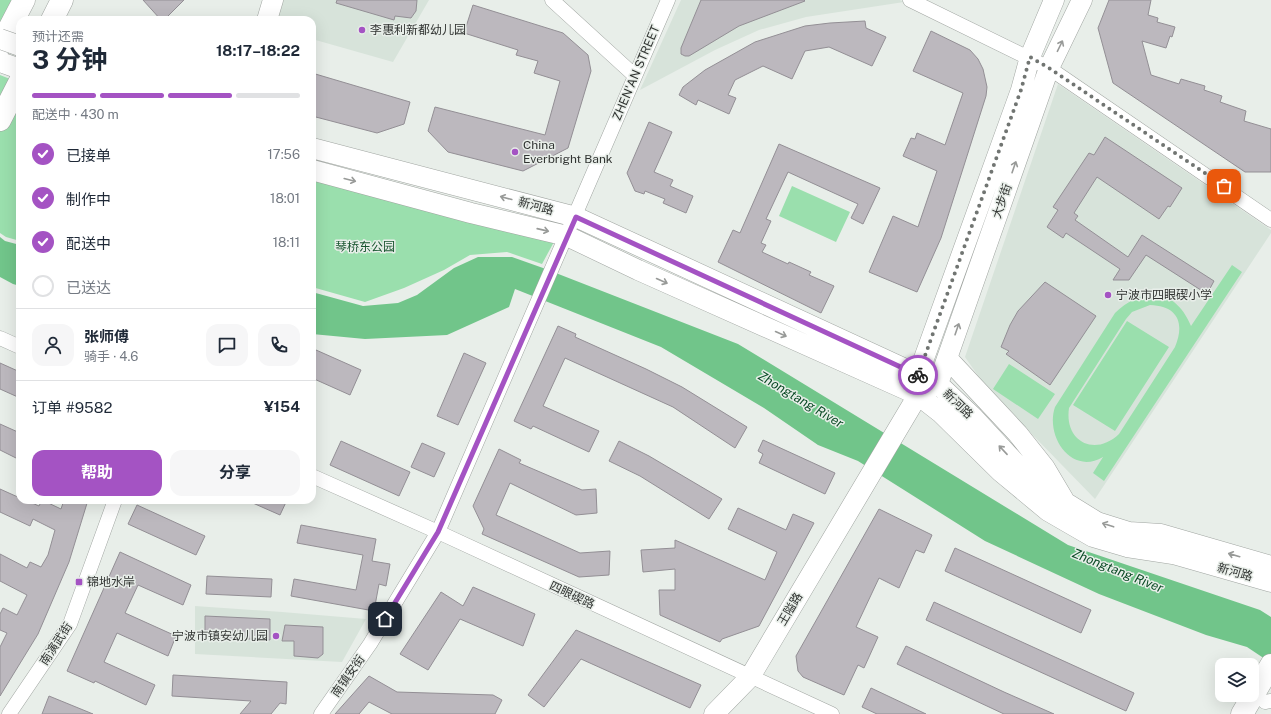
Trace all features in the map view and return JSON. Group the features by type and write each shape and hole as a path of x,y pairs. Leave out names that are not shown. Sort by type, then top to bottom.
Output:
{"main road":[{"path":"0,46 24,0"},
{"path":"54,16 62,0"},
{"path":"268,16 273,0"},
{"name":"大步街","path":"918,395 918,375 1021,90 1030,57 1043,22 1054,0"},
{"name":"大步街","path":"938,384 1049,68 1082,0"},
{"path":"0,39 16,45"},
{"path":"0,62 16,68"},
{"path":"0,120 16,89"},
{"name":"新河路","path":"316,149 576,217 938,384 973,418 1021,469 1042,488 1097,522 1129,532 1161,534 1271,566"},
{"name":"新河路","path":"316,171 471,213 567,236 638,270 918,395 941,413 1001,472 1048,511 1093,537 1127,546 1173,554 1271,582"},
{"path":"947,358 1018,434 1045,468 1062,495 1064,501"},
{"path":"918,395 938,384"},
{"name":"王隘路","path":"714,714 750,677 918,395"},
{"path":"1242,714 1269,668"}],"street":[{"path":"552,0 634,75"},
{"name":"ZHEN'AN STREET","path":"522,338 576,217 634,75 668,0"},
{"path":"910,0 1030,57 1049,68 1271,219"},
{"path":"0,338 16,345"},
{"name":"南镇安街","path":"321,714 370,644 438,532 522,338"},
{"name":"四眼碶路","path":"316,478 438,532 824,712"},
{"name":"南演武街","path":"9,714 70,624 114,504"}],"shaded area":[{"name":"李惠利新都幼儿园","path":"281,0 429,0 393,62 316,40 316,16 278,16"},
{"path":"681,0 900,0 904,2 806,17 759,30 715,50 640,90"},
{"name":"宁波市四眼碶小学","path":"1058,84 1271,230 1271,233 1095,499 986,387 965,357"},
{"name":"宁波市镇安幼儿园","path":"195,606 366,619 342,662 195,654"}],"green space":[{"path":"0,0 16,0 0,30"},
{"path":"0,75 16,81 16,240 6,237 0,233"},
{"name":"琴桥东公园","path":"316,181 555,240 542,264 507,252 470,255 444,270 404,288 365,302 316,288"},
{"path":"792,186 850,212 836,242 779,216"},
{"path":"1232,265 1242,272 1104,481 1093,473 1103,457 1091,461 1081,461 1071,457 1063,450 1057,441 1054,430 1053,418 1055,407 1115,313 1126,304 1137,298 1148,295 1158,295 1168,298 1177,304 1185,314 1191,326","holes":["1150,305 1160,306 1173,312 1177,317 1179,330 1175,347 1119,434 1110,441 1100,444 1091,445 1083,442 1076,437 1071,430 1069,408 1132,312"]},
{"path":"1127,321 1169,347 1115,431 1073,405"},
{"path":"1009,364 1055,394 1038,419 993,389"}],"water":[{"path":"0,237 5,241 16,244 16,285 0,277"},
{"name":"Zhongtang River","path":"478,257 512,257 738,344 1068,545 1260,610 1271,617 1271,663 1247,647 1206,635 1099,594 985,541 858,461 818,445 764,408 661,347 515,289 509,307 447,335 365,339 316,334 316,293 363,306 398,303 417,295 454,268"}],"building":[{"path":"143,0 184,0 168,16 157,16"},
{"path":"337,0 417,0 416,11 411,18 395,16 394,20 336,3"},
{"path":"701,0 805,1 739,26 689,56 685,56 681,54 681,48"},
{"path":"1109,0 1151,0 1148,15 1158,18 1157,22 1175,27 1166,48 1142,41 1151,75 1179,84 1181,79 1205,86 1204,90 1222,96 1220,102 1246,111 1244,121 1271,129 1271,172 1245,172 1113,83 1098,28"},
{"path":"473,5 563,33 588,55 591,71 568,148 523,171 448,152 428,131 435,107 545,135 560,81 534,73 538,61 516,55 518,50 464,33"},
{"path":"865,21 866,28 886,37 872,66 829,47 805,51 792,79 763,66 735,80 728,95 736,98 729,114 698,100 696,105 679,95 683,87 705,70 755,42 805,26"},
{"path":"931,31 970,50 978,59 983,69 987,87 986,96 941,238 917,292 869,272 893,216 918,227 937,171 903,156 911,138 915,139 917,133 945,145 963,93 913,71"},
{"path":"316,74 410,102 404,124 377,133 316,117"},
{"path":"649,122 672,132 654,172 673,180 670,186 693,196 686,213 663,203 665,199 645,191 644,194 635,191 627,173"},
{"path":"1105,137 1182,188 1170,207 1168,206 1159,219 1097,177 1074,213 1078,216 1075,220 1128,257 1142,235 1214,281 1207,294 1146,255 1129,280 1113,280 1120,269 1066,233 1063,238 1047,227 1058,210 1053,207 1089,153 1094,155"},
{"path":"779,144 880,188 863,224 851,218 858,204 788,172 766,219 771,221 761,243 766,245 762,252 788,264 789,262 811,272 809,275 834,286 821,313 718,262 733,230 740,233"},
{"path":"1045,282 1096,316 1050,385 1006,354 1009,351 1001,347 1010,325 1018,311"},
{"path":"558,326 576,334 575,337 682,387 747,427 735,448 673,407 565,358 543,406 599,431 589,452 533,426 531,429 514,421"},
{"path":"316,350 361,370 350,395 316,380"},
{"path":"464,353 486,363 458,425 437,416"},
{"path":"0,363 16,370 16,396 0,389"},
{"path":"0,424 16,431 16,458 0,450"},
{"path":"763,440 835,473 825,494 759,463 763,454 758,451"},
{"path":"341,441 410,472 399,496 330,465"},
{"path":"619,441 649,456 722,499 709,519 640,476 609,461"},
{"path":"422,443 445,453 434,477 411,467"},
{"path":"499,449 521,460 519,463 582,490 596,489 597,513 576,515 510,483 496,515 580,553 610,551 609,575 579,577 482,534 484,529 473,506"},
{"path":"0,489 16,496 16,504 34,504 39,506 40,504 50,504 61,509 63,504 87,504 69,562 38,634 0,696 0,647 7,633 0,630 0,614 3,608 17,615 27,595 0,581 0,554 27,568 30,562 41,567 48,555 55,530 33,519 30,526 0,512"},
{"path":"255,504 285,504 280,515"},
{"path":"137,505 205,536 196,555 128,524"},
{"path":"738,508 786,530 793,514 814,523 759,626 722,639 720,642 660,615 659,590 675,590 675,569 643,572 641,550 675,548 675,540 765,580 777,552 728,529"},
{"path":"879,509 932,535 924,553 916,550 899,588 879,578 856,627 878,637 864,668 858,665 844,695 803,677 798,671 796,656"},
{"path":"301,525 376,539 372,561 390,564 386,586 379,584 374,611 291,596 294,579 356,590 363,555 297,543"},
{"path":"955,548 1091,610 1081,633 945,571"},
{"path":"120,552 191,585 183,605 138,585 125,613 176,636 168,656 117,633 104,662 155,685 146,705 95,681 94,683 67,671"},
{"path":"207,576 272,579 271,597 206,594"},
{"path":"473,587 535,614 523,646 460,619 428,670 400,654 441,592 463,606"},
{"path":"934,602 1134,693 1126,711 926,620"},
{"path":"205,616 270,619 270,640 205,637"},
{"path":"285,625 323,627 323,654 318,658 294,656 294,641 282,641"},
{"path":"576,630 701,685 690,708 581,659 544,707 528,695"},
{"path":"906,646 1054,714 1004,714 897,664"},
{"path":"173,675 287,682 286,704 280,703 271,714 240,714 251,701 172,696"},
{"path":"369,676 397,692 493,695 502,700 495,714 392,714 369,702 359,714 335,714"},
{"path":"871,688 926,714 877,714 862,707"},
{"path":"49,696 93,714 42,714"}],"way so far":[{"path":"918,375 1021,90 1030,57 1049,68 1224,186"}],"place":[{"name":"李惠利新都幼儿园","path":"362,30"},
{"name":"China Everbright Bank","path":"515,152"},
{"name":"宁波市四眼碶小学","path":"1108,295"},
{"name":"锦地水岸","path":"79,582"},
{"name":"宁波市镇安幼儿园","path":"276,636"}],"route":[{"path":"385,619 438,532 576,217 918,375"}]}
